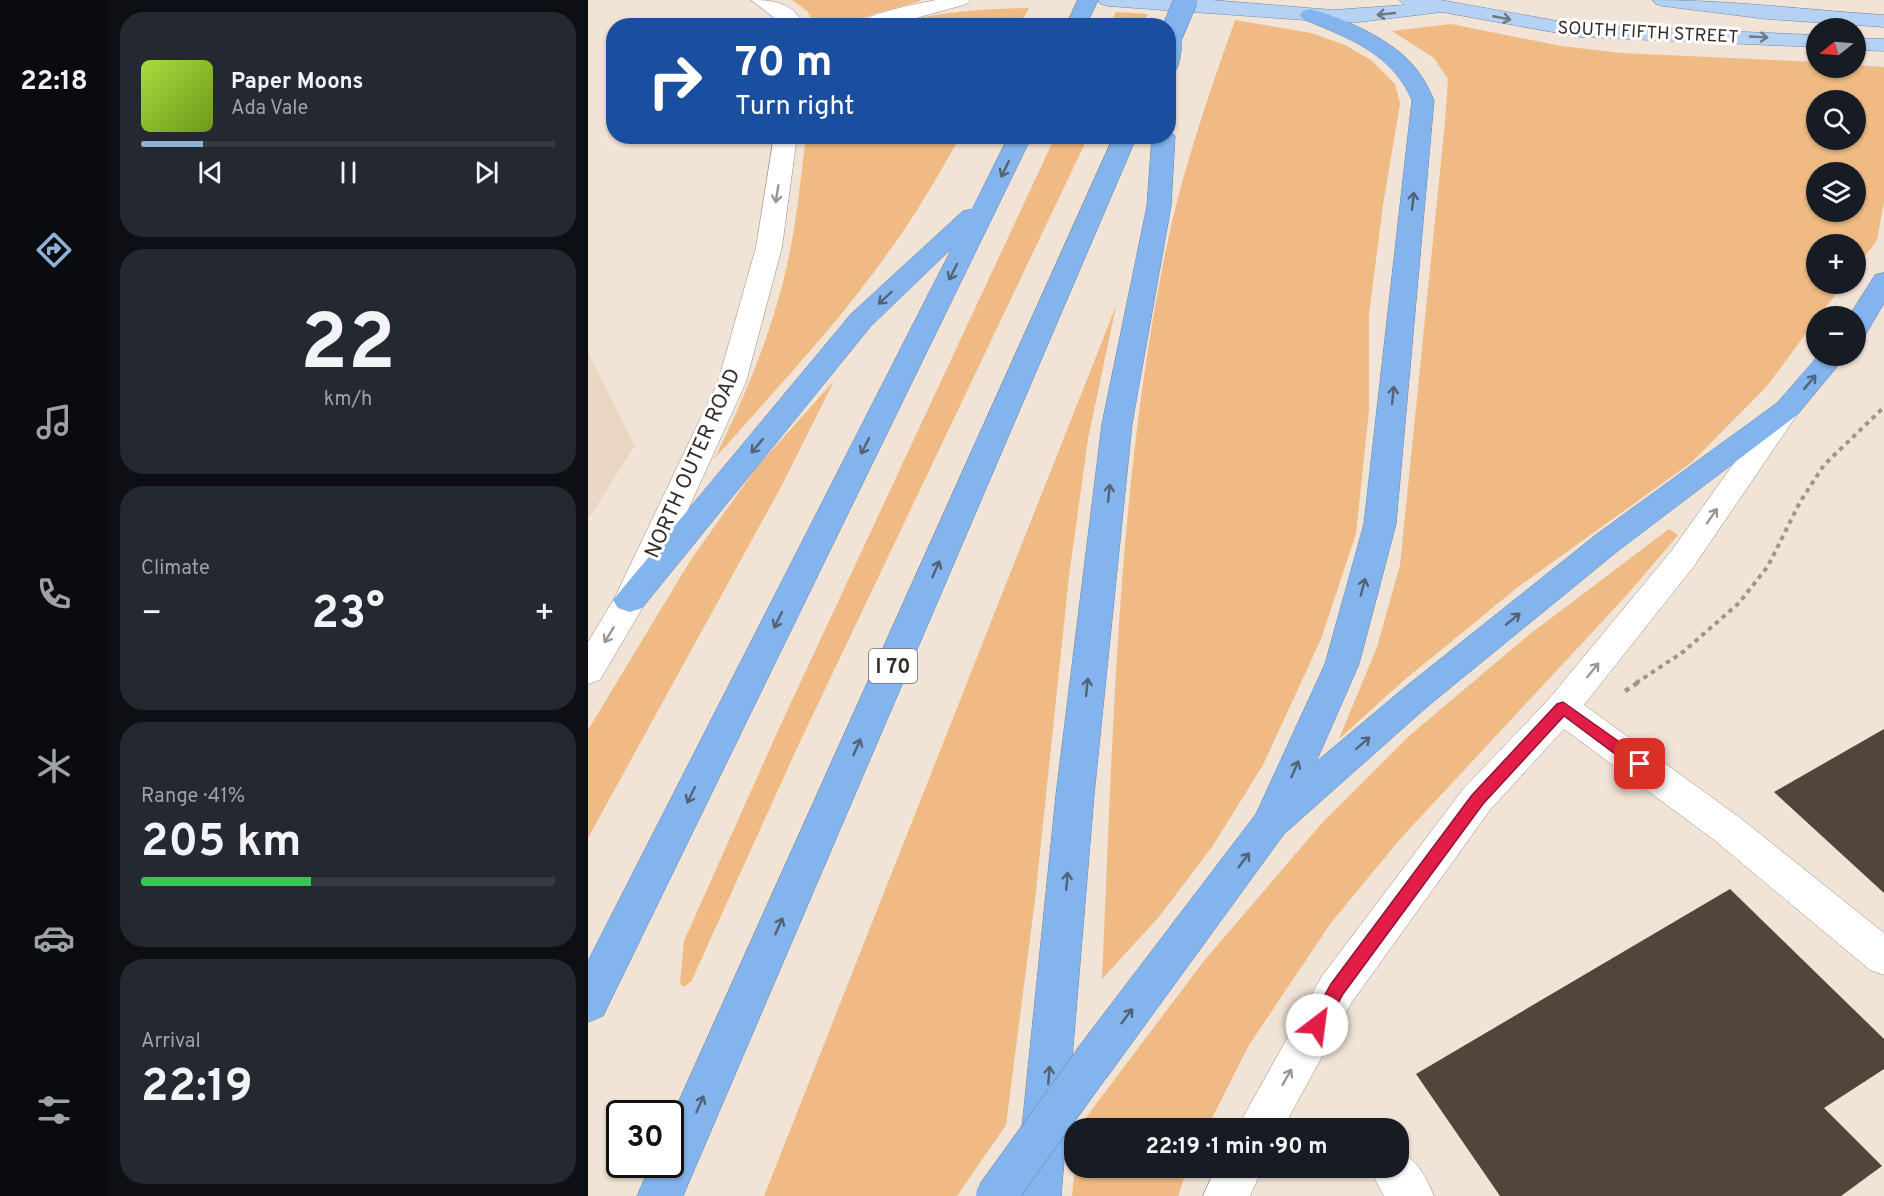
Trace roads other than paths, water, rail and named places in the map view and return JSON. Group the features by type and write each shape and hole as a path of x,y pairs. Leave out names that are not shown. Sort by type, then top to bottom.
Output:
{"highway":[{"path":"1080,18 1088,0"},
{"path":"1176,23 1186,0"},
{"path":"1271,823 1341,664 1380,524 1423,100 1420,88 1408,69 1396,58 1370,41 1310,15"},
{"path":"588,1002 1017,144"},
{"name":"I 70","path":"660,1196 1122,144"},
{"path":"1038,1196 1075,795 1117,424 1159,206 1163,144"},
{"path":"630,600 861,320 989,201"},
{"path":"1866,311 1884,281"},
{"path":"996,1196 1271,823 1416,697 1608,542 1787,409 1824,366"}],"main road":[{"name":"SOUTH FIFTH STREET","path":"1108,0 1245,8 1310,15 1359,16 1503,0"},
{"name":"SOUTH FIFTH STREET","path":"1409,0 1580,31 1806,41"},
{"name":"SOUTH FIFTH STREET","path":"1663,0 1799,16 1884,21"},
{"path":"1799,16 1842,8 1862,0"},
{"path":"1866,44 1884,45"}],"street":[{"path":"761,0 791,18"},
{"path":"888,18 960,0"},
{"name":"NORTH OUTER ROAD","path":"588,671 630,600 732,382 769,247 785,144"},
{"path":"1265,1118 1337,989 1477,799 1563,708 1683,558 1787,409"},
{"path":"1563,708 1726,828 1884,957"},
{"path":"1226,1196 1235,1178"}]}
